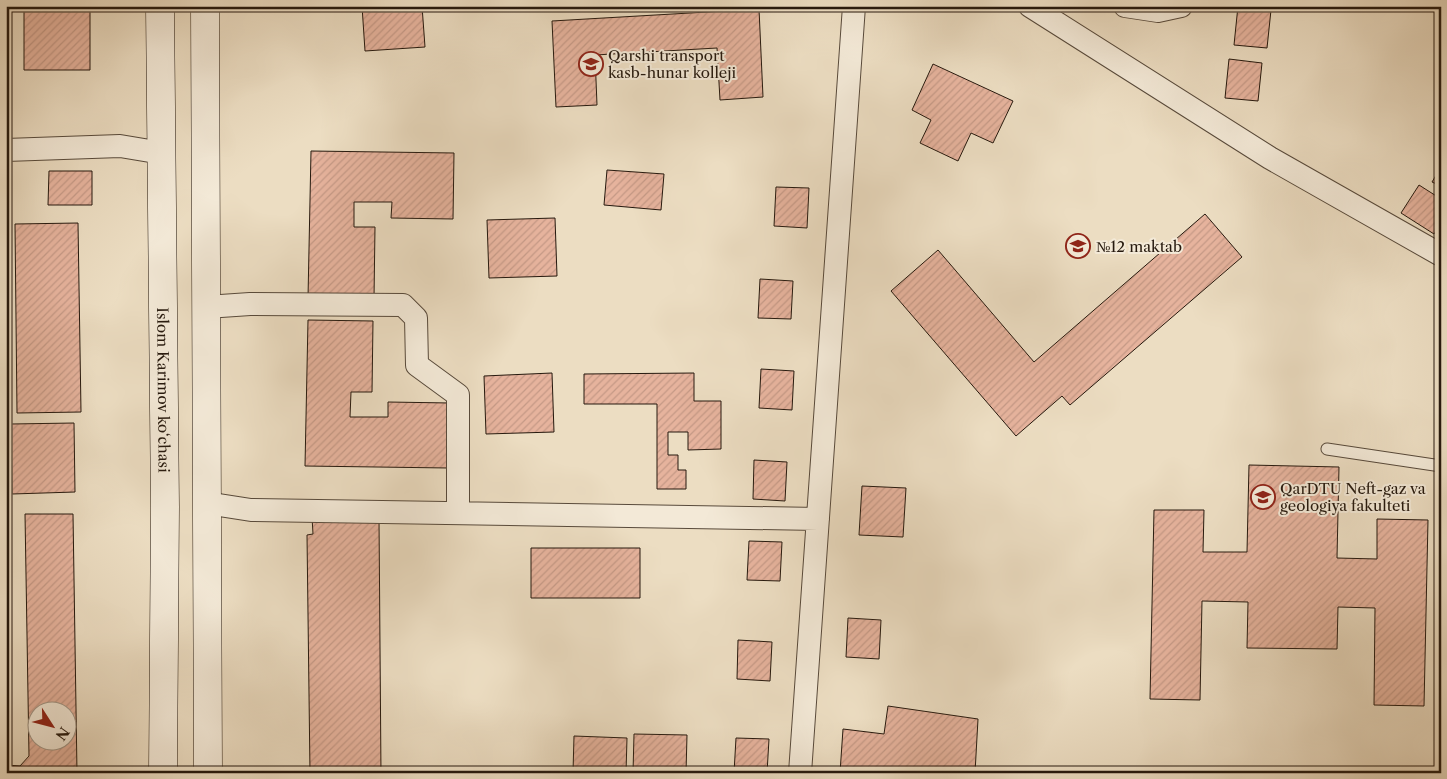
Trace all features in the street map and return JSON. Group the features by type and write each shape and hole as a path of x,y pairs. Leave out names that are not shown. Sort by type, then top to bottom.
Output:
{"main road":[{"name":"Islom Karimov ko‘chasi","path":"160,6 165,498 163,773"},
{"path":"205,6 208,773"}],"street":[{"path":"800,773 854,6"},
{"path":"1030,6 1270,158 1441,255"},
{"path":"1125,6 1158,11 1181,6"},
{"path":"6,150 120,146 162,152"},
{"path":"206,307 250,304 403,305 416,318 417,365 458,395 458,513"},
{"path":"206,503 251,510 818,519"}],"lane":[{"path":"1327,449 1441,466"}],"building":[{"path":"40,6 90,6 90,70 24,70 24,9 40,9"},
{"path":"362,6 422,6 425,47 365,51"},
{"path":"1238,6 1271,10 1267,48 1234,45"},
{"path":"759,9 763,97 720,100 717,48 595,55 597,105 556,107 552,21"},
{"path":"1229,59 1262,63 1258,101 1225,98"},
{"path":"933,64 1013,101 993,143 971,133 958,161 920,143 931,120 912,110"},
{"path":"311,151 454,153 453,219 391,218 392,202 354,202 354,227 375,227 374,299 308,298"},
{"path":"1441,167 1441,186 1432,182"},
{"path":"607,170 664,174 661,210 604,205"},
{"path":"49,171 92,171 92,205 48,205"},
{"path":"1419,185 1441,199 1441,224 1434,234 1401,213"},
{"path":"776,187 809,188 807,228 774,226"},
{"path":"1205,214 1242,257 1070,405 1062,396 1016,436 891,291 938,250 1034,362"},
{"path":"555,218 557,276 489,278 487,220"},
{"path":"78,223 81,412 17,413 15,224"},
{"path":"760,279 793,281 791,319 758,318"},
{"path":"308,320 373,321 372,392 351,392 350,417 388,417 388,402 450,403 448,468 305,466"},
{"path":"761,369 794,371 792,410 759,408"},
{"path":"552,373 554,432 486,434 484,376"},
{"path":"694,373 694,401 721,401 721,449 688,450 688,432 668,432 668,455 678,455 678,470 686,470 686,489 657,489 657,404 584,404 584,374"},
{"path":"74,423 75,492 12,494 11,424"},
{"path":"754,460 787,462 785,501 753,499"},
{"path":"1249,465 1339,467 1337,558 1377,559 1377,519 1428,520 1424,706 1374,705 1375,608 1338,607 1337,649 1247,648 1248,602 1202,601 1200,700 1150,699 1154,510 1204,510 1203,552 1247,552"},
{"path":"862,486 906,488 903,537 859,535"},
{"path":"25,514 73,514 76,702 28,702"},
{"path":"312,517 379,518 381,773 310,773 307,535 313,534"},
{"path":"749,541 782,542 780,581 747,580"},
{"path":"531,548 640,548 640,598 531,598"},
{"path":"848,618 881,620 879,659 846,657"},
{"path":"738,640 772,642 770,681 737,679"},
{"path":"888,706 978,719 975,773 840,773 843,729 884,734"},
{"path":"634,734 687,735 686,773 633,773"},
{"path":"574,736 627,738 626,773 573,773"},
{"path":"736,738 769,739 767,773 734,773"},
{"path":"29,752 77,752 77,773 6,773 6,765 20,766 29,756"}],"place":[{"name":"Qarshi transport kasb-hunar kolleji","path":"591,64"},
{"name":"№12 maktab","path":"1078,246"},
{"name":"QarDTU Neft-gaz va geologiya fakulteti","path":"1263,497"}]}
